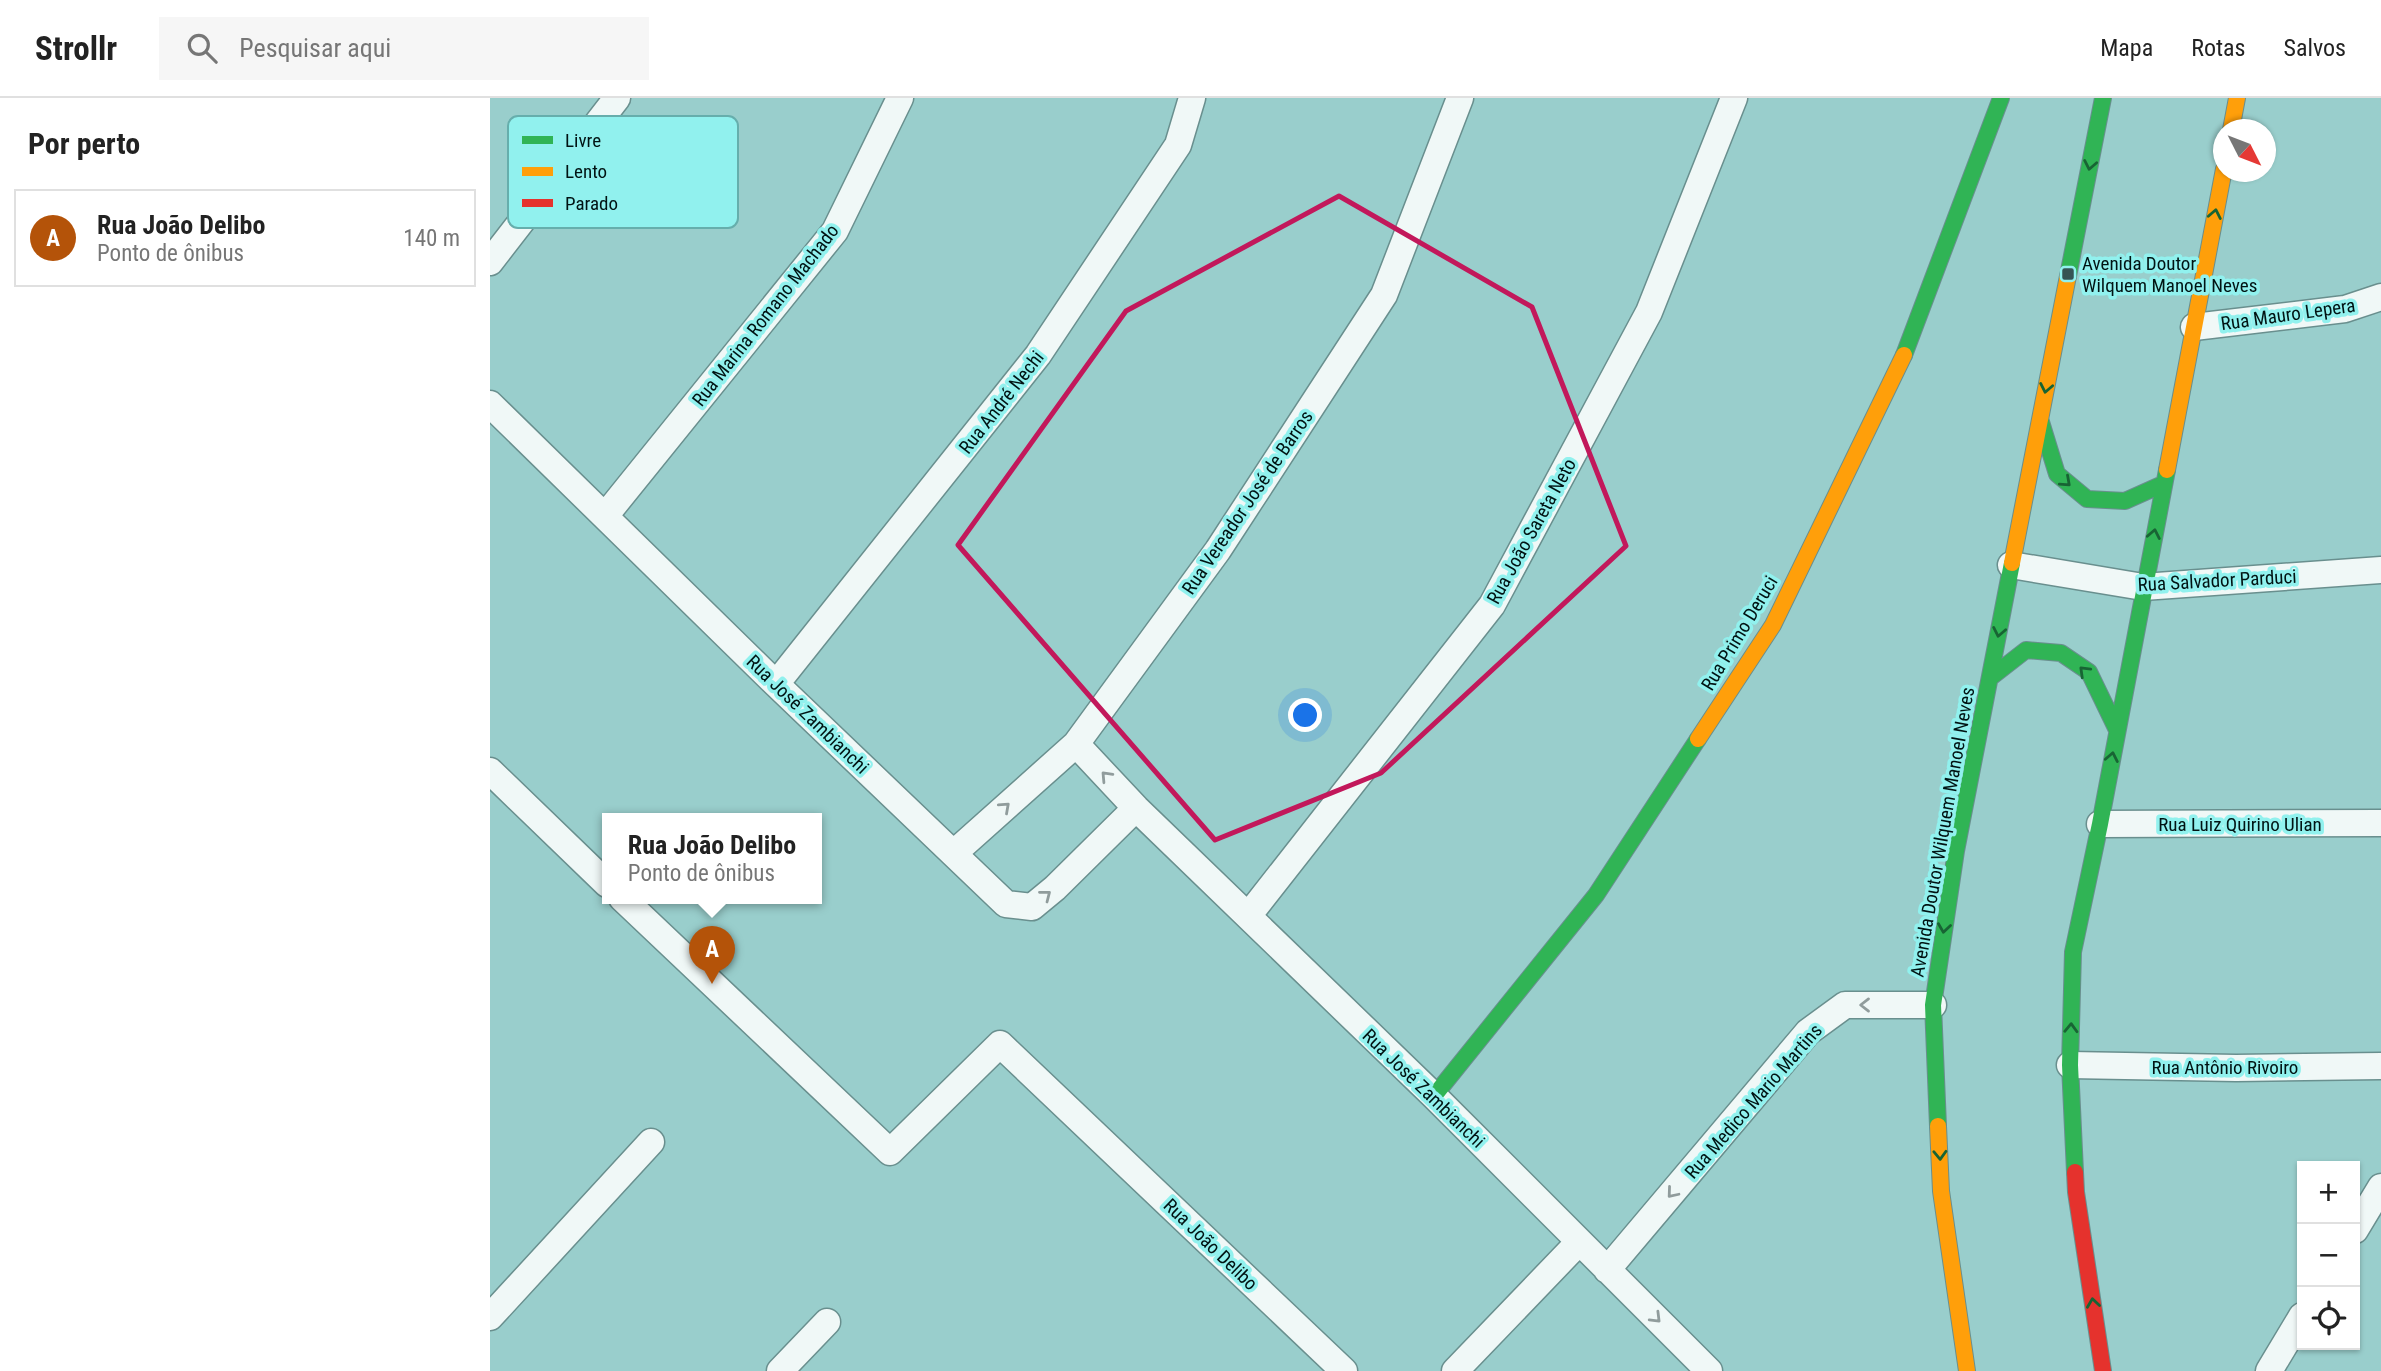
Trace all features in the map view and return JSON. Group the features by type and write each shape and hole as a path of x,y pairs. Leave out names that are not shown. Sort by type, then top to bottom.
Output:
{"street":[{"path":"603,116 617,98"},
{"name":"Rua Marina Romano Machado","path":"605,516 835,231 900,98"},
{"name":"Rua André Nechi","path":"776,684 1038,355 1178,145 1192,98"},
{"name":"Rua Vereador José de Barros","path":"954,853 1076,744 1218,550 1384,295 1460,98"},
{"name":"Rua João Sareta Neto","path":"1248,916 1492,605 1649,312 1734,98"},
{"name":"Rua Primo Deruci","path":"1434,1096 1597,895 1773,625 1909,345 2001,98"},
{"name":"Avenida Doutor Wilquem Manoel Neves","path":"1967,1371 1941,1191 1933,1004 1956,851 2103,98"},
{"path":"2233,119 2237,98"},
{"path":"2103,1371 2076,1192 2070,1065 2073,951 2222,182"},
{"path":"490,262 516,228"},
{"name":"Rua Mauro Lepera","path":"2194,327 2345,309 2381,298"},
{"name":"Rua José Zambianchi","path":"490,404 776,684 954,853 977,879 1006,904 1032,906 1055,888 1136,808"},
{"path":"2040,420 2057,474 2087,499 2125,501 2163,484"},
{"name":"Rua Salvador Parduci","path":"2011,565 2143,587 2381,570"},
{"path":"1990,678 2026,650 2061,653 2089,672 2117,730"},
{"name":"Rua José Zambianchi","path":"1076,744 1136,808 1434,1096 1709,1371"},
{"path":"490,771 602,879"},
{"name":"Rua Luiz Quirino Ulian","path":"2099,824 2381,823"},
{"name":"Rua João Delibo","path":"628,904 890,1152 1000,1044 1344,1371"},
{"name":"Rua Medico Mario Martins","path":"1607,1270 1808,1032 1845,1005 1933,1004"},
{"name":"Rua Antônio Rivoiro","path":"2070,1065 2236,1068 2381,1066"},
{"path":"490,1317 651,1142"},
{"path":"2359,1224 2381,1187"},
{"path":"1455,1371 1579,1242"},
{"path":"780,1371 827,1322"},
{"path":"2269,1371 2297,1324"}],"highlighted area":[{"path":"1339,196 1532,307 1626,546 1381,773 1215,840 958,545 1126,311"}],"traffic: fast":[{"path":"1904,355 2001,98"},
{"path":"2068,276 2103,98"},
{"path":"2041,422 2057,474 2087,499 2125,501 2163,484"},
{"path":"2075,1172 2070,1065 2073,952 2167,470"},
{"path":"1938,1126 1933,1005 1956,851 2012,563"},
{"path":"1990,678 2026,650 2061,653 2089,672 2117,730"},
{"path":"1434,1096 1596,895 1698,739"}],"traffic: slow":[{"path":"2233,119 2237,98"},
{"path":"2167,470 2222,182"},
{"path":"2012,563 2068,276"},
{"path":"1698,739 1773,625 1904,355"},
{"path":"1938,1126 1941,1191 1967,1371"}],"traffic: jam":[{"path":"2075,1172 2103,1371"}],"place":[{"name":"Avenida Doutor Wilquem Manoel Neves","path":"2068,274"},
{"name":"Rua João Delibo","path":"712,984"}]}
